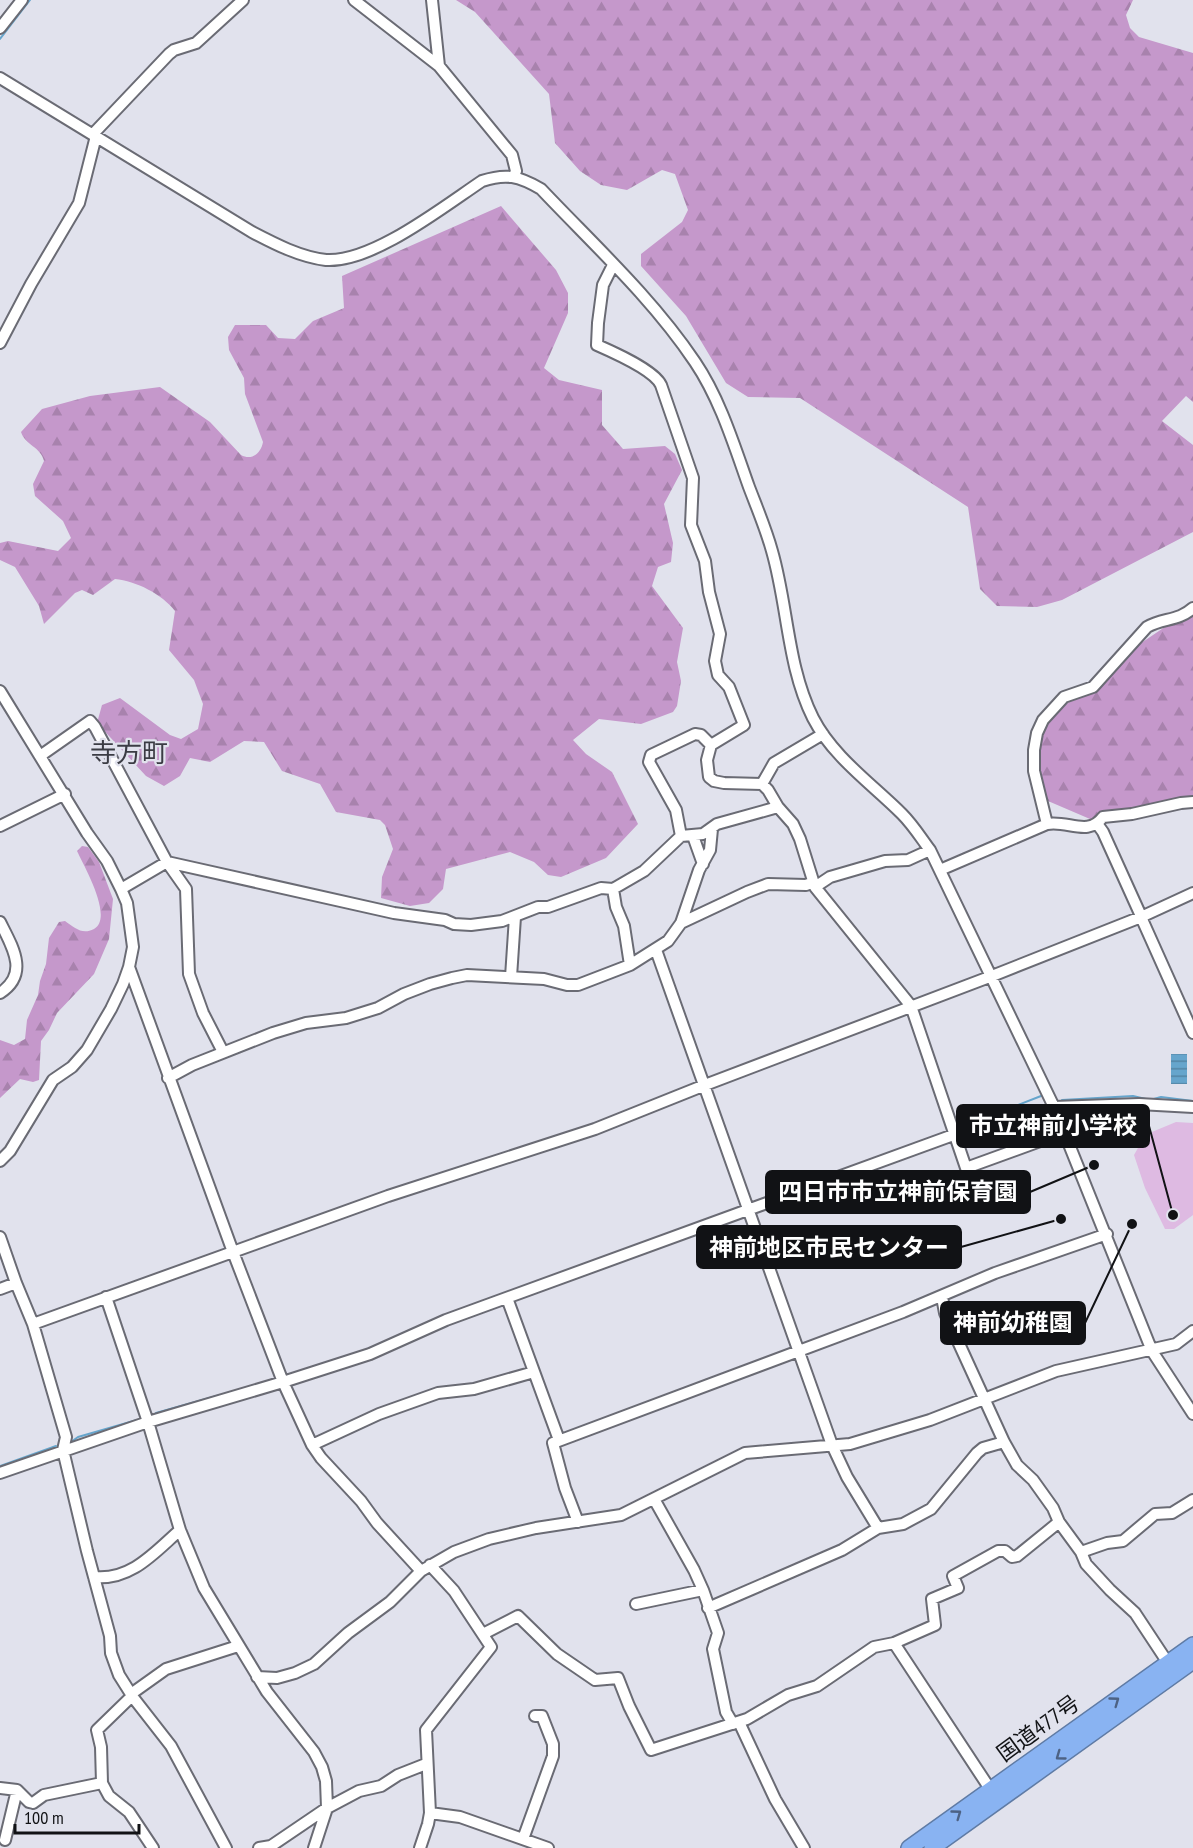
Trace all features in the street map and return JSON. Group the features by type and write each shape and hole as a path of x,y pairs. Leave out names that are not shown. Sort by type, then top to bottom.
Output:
{"highway":[{"name":"国道477号","path":"932,1848 994,1795 1193,1645"},
{"name":"国道477号","path":"909,1848 994,1795 1193,1661"}],"street":[{"path":"0,28 22,0"},
{"path":"0,343 78,203 94,135 169,54 174,50 196,43 243,0"},
{"path":"354,0 439,66 512,155 516,171 514,176"},
{"path":"432,0 439,66"},
{"path":"0,78 252,232 276,244 323,259 355,256 386,244 482,181 496,176 514,176 541,189 660,312 697,364 741,463 771,549 781,586 796,676 805,700 823,734 837,752 905,816 930,850 1054,1107 1152,1350 1193,1414"},
{"path":"613,265 603,285 597,345 642,368 659,380 661,385 693,478 692,525 705,561 709,592 720,634 715,661 718,675 729,687 744,725 711,745 707,770 709,777 714,781 762,784 793,824 814,884 911,1006 966,1168 1065,1132"},
{"path":"1047,824 1034,771 1037,736 1043,720 1064,697 1093,687 1147,627 1156,622 1177,619 1193,608"},
{"path":"0,691 122,889 127,903 133,947 129,967 111,1009 87,1050 72,1067 52,1080 10,1151 0,1161"},
{"path":"40,756 90,721 167,862 186,889 189,974 203,1013 223,1052"},
{"path":"703,864 649,762 651,755 695,734 701,735 711,745"},
{"path":"762,784 774,763 823,734"},
{"path":"0,826 64,794"},
{"path":"940,870 1047,824 1055,822 1091,828 1098,825 1103,817 1132,814 1181,802 1193,802"},
{"path":"122,889 167,862 394,914 471,925 502,921 538,907 548,907 601,888 613,889 644,871 687,836 704,834 717,825 778,807"},
{"path":"1098,825 1193,1033"},
{"path":"168,1078 223,1052 306,1023 357,1015 378,1008 412,991 452,978 467,975 511,977 544,979 567,985 578,985 630,965 668,941 681,924 699,870 710,850 712,829"},
{"path":"681,924 768,884 814,884 885,861 908,860 930,850"},
{"path":"613,889 616,907 624,926 630,965"},
{"path":"33,1324 388,1196 595,1129 992,976 1193,893"},
{"path":"511,977 515,916"},
{"path":"0,922 17,960 13,979 0,993"},
{"path":"656,950 832,1445 847,1477 878,1528"},
{"path":"129,967 233,1252 283,1382 312,1445 377,1523 454,1591 491,1647 426,1730 430,1813 429,1824 420,1848"},
{"path":"1054,1107 1139,1104 1193,1107"},
{"path":"0,1473 148,1422 370,1354 446,1320 954,1131"},
{"path":"578,1522 565,1488 553,1443 942,1297 995,1273 1107,1234"},
{"path":"0,1237 33,1324 66,1437 63,1450 110,1636 111,1653 119,1675 131,1695 171,1746 226,1848"},
{"path":"0,1289 16,1283"},
{"path":"106,1297 148,1422 180,1530 204,1588 257,1677 314,1752 322,1767 326,1781 327,1808 314,1848"},
{"path":"942,1297 945,1313 1004,1442 1017,1465 1033,1480 1053,1508 1059,1522 1081,1552 1086,1564 1135,1613 1168,1663"},
{"path":"507,1298 559,1440"},
{"path":"257,1677 277,1678 314,1664 348,1633 390,1602 426,1568 454,1552 489,1539 536,1528 621,1515 745,1453 850,1444 930,1420 1056,1371 1176,1344 1193,1331"},
{"path":"312,1445 379,1414 438,1393 474,1389 534,1372"},
{"path":"708,1608 842,1550 878,1528 903,1524 931,1509 982,1448 1004,1442"},
{"path":"654,1499 694,1570 718,1634 713,1649 726,1712 736,1723 775,1799 804,1848"},
{"path":"1081,1552 1107,1543 1122,1541 1155,1514 1172,1513 1193,1500"},
{"path":"483,1634 518,1616 557,1654 595,1680 618,1678 651,1750 736,1723 788,1695 817,1686 874,1647 894,1643 935,1624 932,1599 958,1588 953,1576 998,1551 1005,1551 1012,1557 1017,1556 1059,1522"},
{"path":"94,1577 106,1578 123,1575 134,1569 180,1530"},
{"path":"636,1604 703,1590"},
{"path":"894,1643 994,1795"},
{"path":"153,1848 129,1812 109,1796 102,1783 101,1747 97,1730 131,1695 166,1669 238,1646"},
{"path":"523,1839 553,1756 553,1744 542,1716 535,1716"},
{"path":"259,1848 271,1846 327,1808 359,1791 381,1786 398,1775 426,1764"},
{"path":"0,1788 17,1790 33,1803 44,1795 102,1783"},
{"path":"5,1840 17,1790"},
{"path":"430,1813 460,1816 548,1848"}],"green space":[{"path":"456,0 1133,0 1126,15 1130,28 1139,37 1193,53 1193,402 1186,396 1162,421 1193,445 1193,532 1062,600 1037,607 997,606 980,589 968,507 800,398 748,397 726,383 686,316 641,266 641,254 682,222 688,210 675,174 662,170 627,190 601,185 580,171 555,143 549,94 475,12"},
{"path":"501,206 556,270 568,293 568,313 544,368 559,380 602,390 602,425 623,449 665,446 675,454 682,470 664,504 673,543 671,562 658,567 652,586 683,628 677,662 681,681 677,706 673,712 641,724 599,719 573,740 586,754 612,772 638,824 606,858 561,877 548,875 534,862 510,852 446,869 443,889 429,903 410,906 381,898 382,877 393,849 385,825 380,820 336,812 320,784 282,771 264,742 244,741 210,762 190,758 180,776 164,786 146,776 97,723 102,705 120,698 170,735 181,739 198,729 203,704 194,680 169,650 175,611 148,589 115,579 93,595 82,590 75,593 44,624 39,606 15,567 0,560 0,543 8,541 58,551 71,538 63,521 35,496 33,484 44,461 40,452 26,440 21,432 42,409 90,396 160,387 210,422 241,455 252,456 258,453 263,442 245,394 244,378 229,350 228,337 235,325 266,325 278,338 295,339 313,321 344,308 342,276"},
{"path":"1193,608 1193,802 1131,815 1090,819 1048,801 1034,752 1041,727 1116,660"},
{"path":"82,846 88,847 99,862 113,899 109,939 94,974 57,1013 41,1041 39,1080 33,1082 20,1079 0,1098 0,1040 14,1045 25,1039 27,1020 38,995 46,964 49,938 59,922 65,921 79,930 86,931 94,929 99,923 101,914 96,892 77,851"}],"shaded area":[{"path":"1176,1122 1193,1123 1193,1215 1174,1229 1165,1229 1145,1188 1134,1155 1138,1148 1135,1139"}],"water":[{"path":"1171,1054 1187,1054 1187,1084 1171,1084"}],"waterway":[{"path":"0,39 30,0"},
{"path":"956,1129 1041,1096"},
{"path":"1062,1100 1133,1096 1150,1100 1161,1097 1193,1101"},
{"path":"156,1413 220,1395"},
{"path":"71,1442 78,1437 137,1420"},
{"path":"0,1466 56,1446"}],"place":[{"name":"四日市市立神前保育園","path":"1094,1165"},
{"name":"市立神前小学校","path":"1173,1215"},
{"name":"神前地区市民センター","path":"1061,1219"},
{"name":"神前幼稚園","path":"1132,1224"}],"district":[{"name":"寺方町","path":"129,753"}]}
